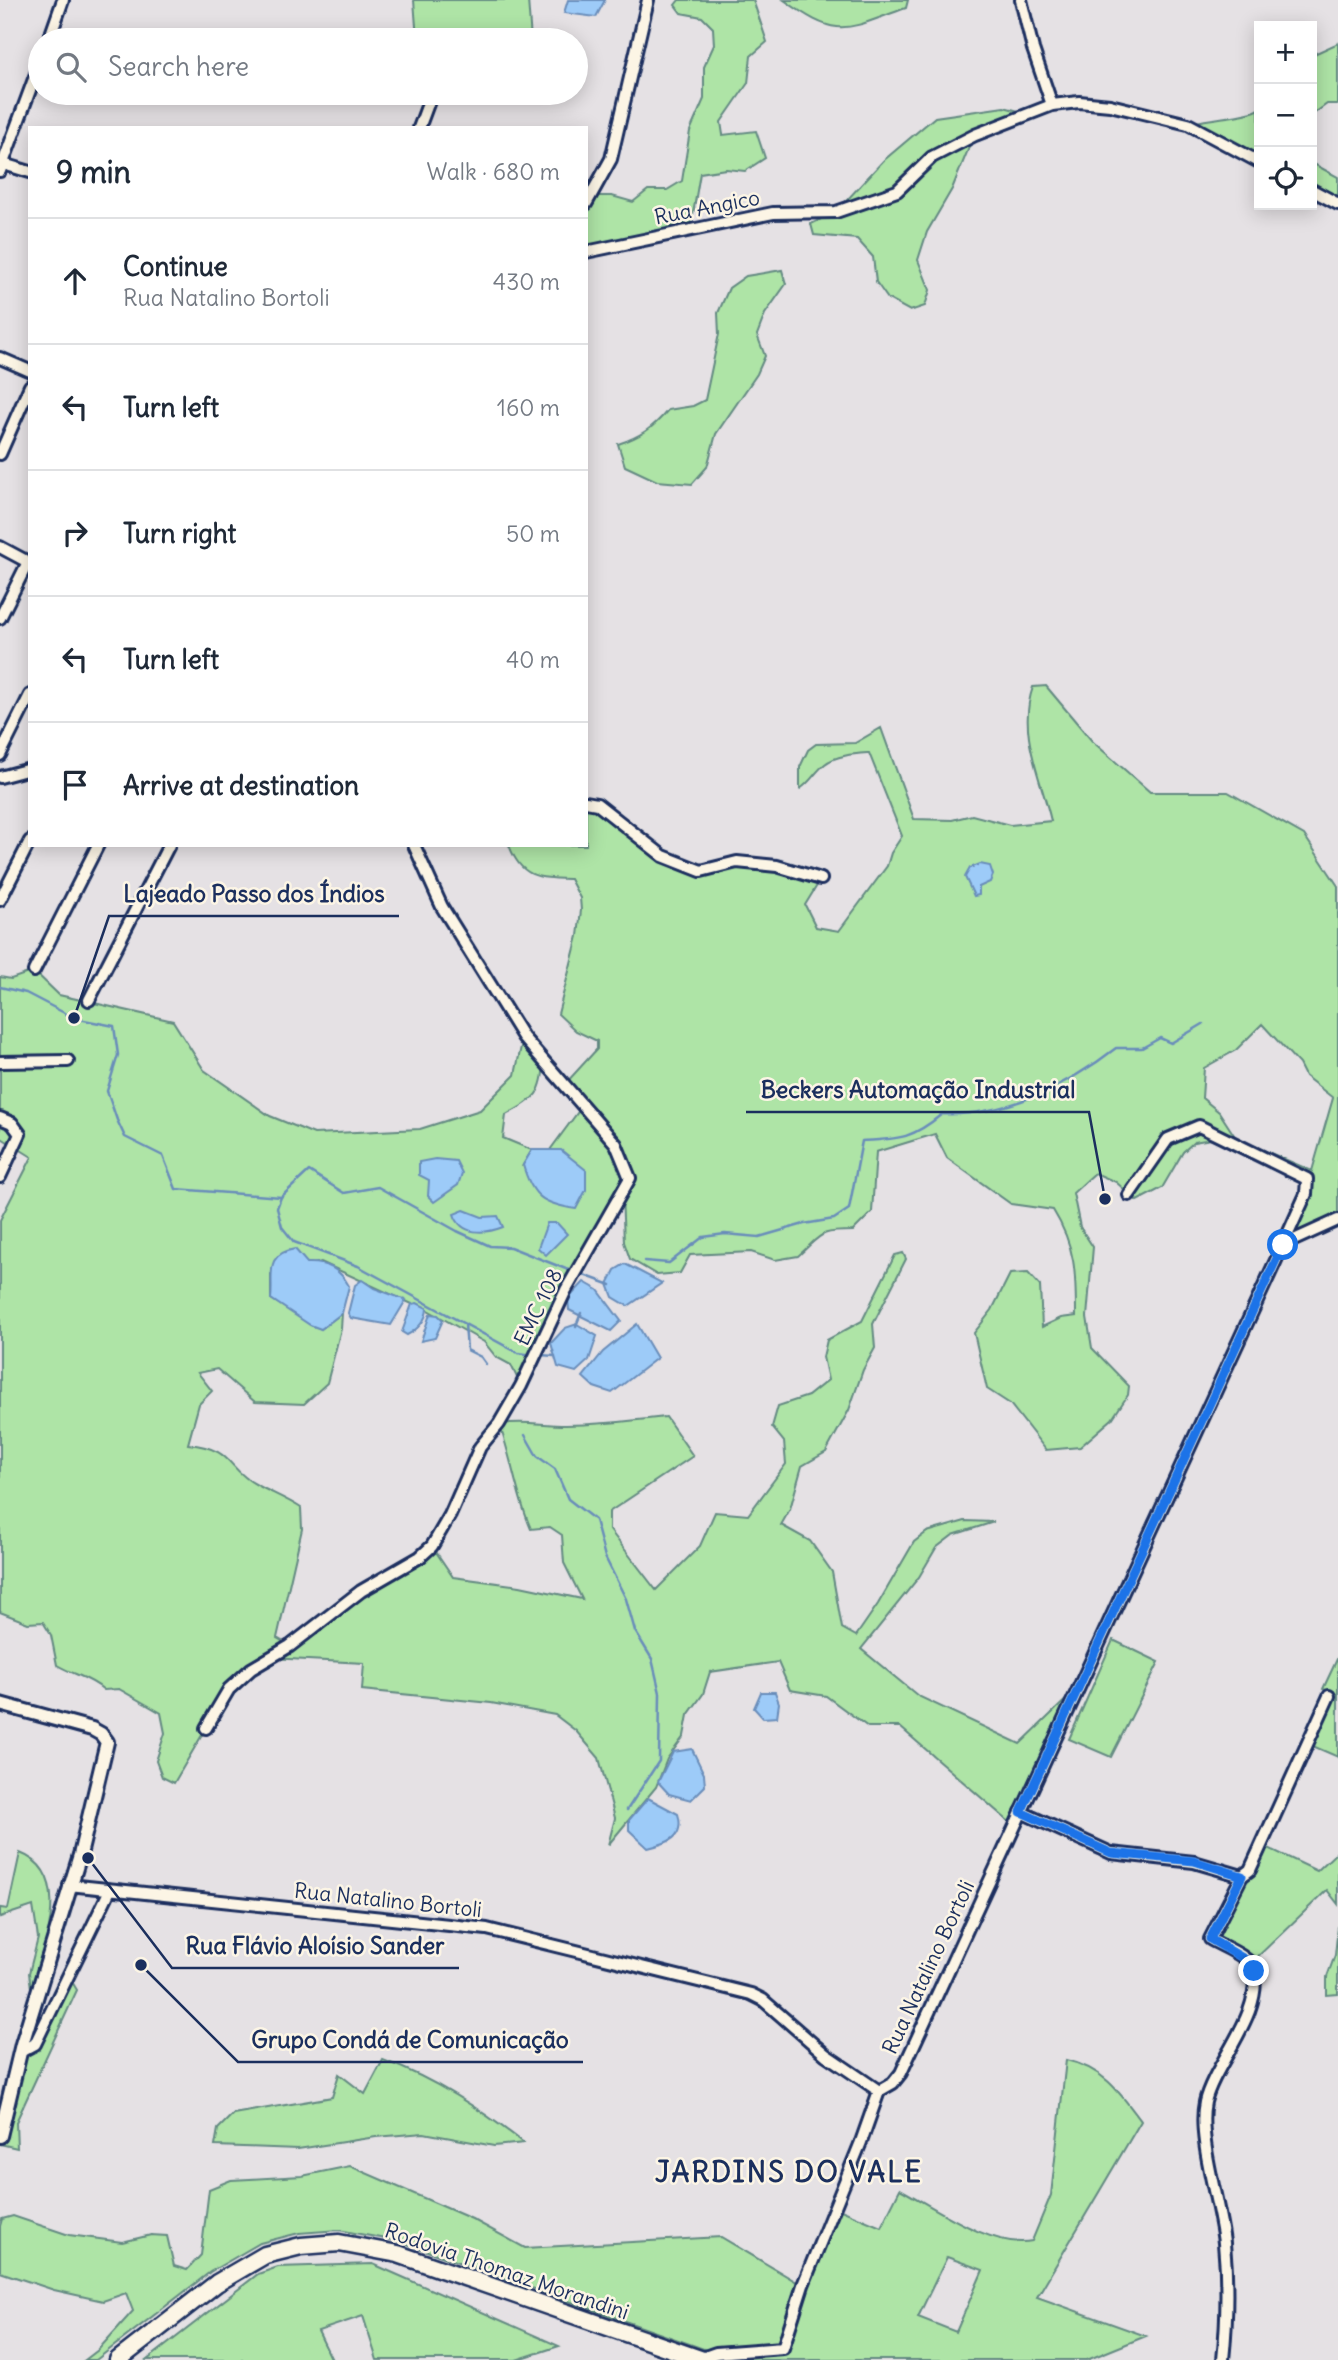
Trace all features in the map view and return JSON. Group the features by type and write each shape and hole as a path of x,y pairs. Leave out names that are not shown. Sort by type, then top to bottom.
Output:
{"main road":[{"name":"Rodovia Thomaz Morandini","path":"118,2360 217,2283 265,2255 301,2246 339,2243 398,2254 701,2359"}],"street":[{"path":"53,28 63,0"},
{"path":"588,200 611,159 648,0"},
{"path":"1021,0 1033,49 1052,105"},
{"path":"28,98 12,145 0,166 28,172"},
{"name":"Rua Angico","path":"588,252 773,213 836,212 897,191 932,157 975,135 1052,105 1079,102 1110,105 1188,124 1254,159"},
{"path":"419,126 427,105"},
{"path":"1317,193 1338,204"},
{"path":"0,358 28,369"},
{"path":"0,454 28,391"},
{"path":"0,547 28,562"},
{"path":"0,618 28,565"},
{"path":"0,755 28,699"},
{"path":"0,777 28,770"},
{"path":"588,803 597,804 663,856 701,871 737,862 777,866 821,879"},
{"path":"0,900 28,845"},
{"path":"34,971 97,847"},
{"path":"89,1000 168,847"},
{"name":"EMC 108","path":"206,1727 229,1689 251,1669 290,1646 361,1591 420,1557 432,1546 456,1503 480,1447 499,1424 522,1386 566,1290 630,1178 616,1144 523,1037 508,1014 442,907 415,847"},
{"path":"0,1062 68,1061"},
{"path":"0,1118 12,1124 20,1134 0,1177"},
{"name":"Rua Natalino Bortoli","path":"69,1885 487,1929 751,1994 763,2000 826,2055 879,2091 893,2083 901,2073 1283,1245 1306,1194 1307,1179 1199,1126 1168,1139 1129,1195"},
{"path":"1283,1245 1338,1220"},
{"path":"1223,2360 1228,2301 1224,2242 1203,2120 1213,2083 1245,2023 1251,2004 1254,1971 1251,1963 1210,1939 1242,1876 1250,1870 1329,1696"},
{"path":"0,1704 92,1729 101,1734 107,1742 80,1855 21,2048 0,2136"},
{"path":"1021,1812 1111,1853 1194,1861 1242,1876"},
{"path":"21,2048 35,2044 110,1891"},
{"path":"701,2359 716,2353 783,2348 803,2285 862,2142 879,2091"}],"green space":[{"path":"414,0 528,0 530,28 416,28"},
{"path":"679,0 753,0 767,42 751,56 748,83 721,122 723,135 756,131 765,158 745,171 726,169 700,173 692,220 687,230 588,252 588,201 591,196 612,196 633,202 648,190 667,190 682,181 690,131 704,99 704,67 714,45 713,28 702,17 681,13 675,5"},
{"path":"784,0 908,0 906,8 856,26 844,27 818,22"},
{"path":"1338,43 1338,104 1327,104 1317,111 1317,84 1317,53"},
{"path":"1004,107 1030,114 974,135 952,189 927,232 918,260 930,290 925,306 910,311 888,299 876,282 873,257 857,239 814,235 811,224 836,212 883,161 935,117"},
{"path":"1254,111 1254,159 1188,124 1206,120"},
{"path":"1317,166 1338,177 1338,204 1317,193"},
{"path":"782,270 786,284 765,314 757,335 765,356 757,374 716,434 707,467 692,484 657,481 625,466 618,444 646,431 668,410 693,406 705,400 719,334 718,313 729,288 746,276"},
{"path":"1046,686 1092,741 1150,792 1228,792 1304,835 1338,886 1338,1220 1283,1245 1306,1179 1271,1161 1252,1159 1211,1139 1194,1142 1183,1152 1162,1188 1137,1201 1116,1182 1095,1173 1073,1193 1080,1227 1093,1247 1087,1317 1092,1348 1129,1386 1128,1395 1112,1419 1080,1447 1046,1450 1010,1404 987,1389 974,1333 992,1310 1010,1274 1028,1273 1040,1286 1042,1327 1061,1318 1076,1316 1073,1261 1061,1223 1053,1210 1011,1204 947,1158 935,1134 876,1152 872,1212 853,1231 821,1235 798,1256 775,1260 751,1252 690,1255 680,1273 657,1275 630,1259 624,1242 622,1195 521,1386 511,1365 496,1357 484,1342 417,1304 321,1262 271,1274 271,1299 321,1329 342,1313 341,1329 327,1383 304,1404 255,1402 217,1369 198,1373 212,1391 199,1404 188,1444 214,1450 247,1479 301,1508 302,1529 277,1638 289,1645 432,1546 453,1577 520,1586 582,1599 564,1563 562,1535 550,1527 531,1529 499,1424 591,1424 666,1417 693,1456 609,1512 609,1529 656,1590 700,1546 715,1512 748,1515 786,1464 784,1442 772,1427 778,1406 808,1396 828,1380 823,1357 827,1340 862,1321 895,1255 903,1253 906,1259 873,1324 875,1348 863,1370 849,1410 826,1452 802,1466 790,1509 781,1525 810,1541 832,1572 842,1628 856,1636 914,1542 927,1532 965,1521 994,1522 953,1535 936,1548 919,1577 861,1649 918,1696 1020,1744 1077,1689 1014,1826 900,1727 868,1727 826,1696 790,1690 778,1662 710,1672 703,1694 688,1715 684,1736 667,1759 656,1787 608,1845 615,1818 599,1758 576,1731 555,1715 491,1703 362,1690 364,1663 270,1658 229,1689 174,1783 162,1777 156,1761 165,1733 161,1713 119,1689 104,1690 57,1665 51,1635 43,1622 28,1623 0,1612 0,1220 32,1157 0,1137 0,977 11,979 34,971 59,995 173,1021 204,1070 270,1116 314,1134 420,1129 480,1110 515,1075 523,1037 544,1060 542,1081 536,1095 506,1115 503,1138 532,1150 523,1165 561,1150 550,1150 583,1105 565,1084 597,1049 597,1041 576,1031 558,1014 578,936 580,898 570,879 540,877 525,870 510,847 588,847 588,803 663,856 701,871 737,862 821,879 805,905 816,927 839,931 887,866 891,853 902,836 869,753 846,755 829,761 800,789 800,767 808,750 816,744 855,743 881,728 914,819 952,820 972,815 1010,825 1051,821 1032,755 1029,704 1033,687","holes":["1262,1024 1299,1064 1305,1076 1333,1098 1312,1171 1236,1138 1219,1112 1202,1098 1204,1068 1236,1050"]},
{"path":"1113,1640 1159,1662 1111,1757 1069,1739"},
{"path":"1338,1657 1338,1757 1308,1744 1333,1692 1323,1689"},
{"path":"1262,1845 1317,1871 1338,1851 1338,1904 1327,1890 1251,1963 1210,1939"},
{"path":"20,1853 37,1863 47,1878 51,1896 47,1936 32,1995 29,1973 38,1938 33,1906 0,1917 0,1908 8,1909"},
{"path":"1338,1926 1338,1994 1327,1995 1327,1977 1335,1955"},
{"path":"68,1975 77,1990 16,2122 17,2148 0,2144 20,2052 30,2050"},
{"path":"383,2060 421,2076 457,2096 524,2143 494,2146 424,2133 298,2149 215,2146 218,2129 233,2114 332,2097 339,2074 365,2094"},
{"path":"1066,2060 1090,2069 1109,2082 1141,2121 1037,2297 1146,2336 1087,2360 703,2360 715,2353 402,2242 339,2230 299,2233 260,2243 210,2272 96,2360 85,2360 98,2350 133,2311 126,2293 103,2301 54,2290 0,2272 0,2226 2,2219 13,2216 69,2235 122,2242 151,2235 167,2236 174,2266 187,2270 201,2255 209,2189 231,2180 302,2176 350,2166 472,2219 525,2248 721,2237 802,2285 834,2207 881,2227 900,2189 964,2225 1000,2239 1017,2242 1032,2241 1051,2195","holes":["947,2257 983,2270 956,2332 918,2317"]},
{"path":"373,2264 559,2346 516,2360 377,2360 363,2316 318,2331 332,2360 147,2360 258,2274 278,2267"}],"water":[{"path":"568,0 605,0 596,17 564,13"},
{"path":"980,864 990,866 993,875 990,882 979,887 979,895 974,896 965,877 970,868"},
{"path":"532,1150 561,1150 586,1170 586,1190 576,1209 555,1205 535,1192 523,1165"},
{"path":"435,1159 456,1161 462,1173 458,1185 434,1202 428,1196 429,1180 419,1175 419,1162"},
{"path":"464,1210 482,1217 498,1216 503,1227 481,1232 468,1230 457,1221 454,1214"},
{"path":"547,1223 557,1223 567,1234 546,1255 538,1248"},
{"path":"295,1249 307,1263 327,1265 337,1271 349,1286 342,1313 321,1329 310,1325 271,1299 274,1261 285,1252"},
{"path":"625,1264 662,1283 628,1306 613,1297 608,1284 615,1270"},
{"path":"362,1280 374,1288 406,1300 391,1325 351,1318 348,1313 355,1285"},
{"path":"584,1282 598,1290 621,1321 611,1331 569,1310 568,1299"},
{"path":"417,1303 427,1308 425,1317 418,1327 407,1335 402,1332 412,1304"},
{"path":"430,1314 438,1315 443,1320 435,1338 421,1341"},
{"path":"577,1324 597,1336 589,1360 576,1372 558,1367 551,1343 565,1328"},
{"path":"637,1324 657,1358 612,1393 594,1387 583,1377 603,1352"},
{"path":"761,1692 775,1692 779,1703 777,1717 763,1718 754,1708"},
{"path":"692,1749 704,1774 705,1786 691,1800 669,1794 658,1782 673,1752"},
{"path":"648,1798 678,1814 680,1822 673,1838 648,1848 629,1830 629,1820"}],"waterway":[{"path":"0,987 26,993 74,1018 114,1026 118,1055 107,1091 117,1120 125,1137 163,1156 176,1189 281,1197 309,1171 344,1193 378,1187 457,1231 490,1246 510,1247 571,1271"},
{"path":"644,1261 669,1263 703,1237 725,1234 759,1237 804,1224 834,1219 849,1209 862,1141 914,1133 942,1114 965,1114 1011,1104 1056,1086 1098,1062 1116,1048 1142,1048 1160,1038 1171,1043 1203,1024"},
{"path":"281,1197 277,1208 282,1227 294,1242 358,1266 518,1353 534,1355"},
{"path":"581,1274 611,1285"},
{"path":"576,1326 581,1313"},
{"path":"465,1324 467,1350 481,1357 486,1364"},
{"path":"540,1355 555,1356"},
{"path":"525,1435 537,1456 555,1469 568,1499 595,1520 605,1557 626,1599 635,1631 652,1659 660,1693 659,1761 627,1810"}],"place":[{"name":"Lajeado Passo dos Índios","path":"74,1018"},
{"name":"Beckers Automação Industrial","path":"1105,1199"},
{"name":"Rua Flávio Aloísio Sander","path":"88,1858"},
{"name":"Grupo Condá de Comunicação","path":"141,1965"}],"district":[{"name":"JARDINS DO VALE","path":"789,2172"}],"route":[{"path":"1254,1971 1251,1963 1210,1939 1242,1876 1194,1861 1126,1857 1111,1853 1021,1812 1283,1245"}]}
